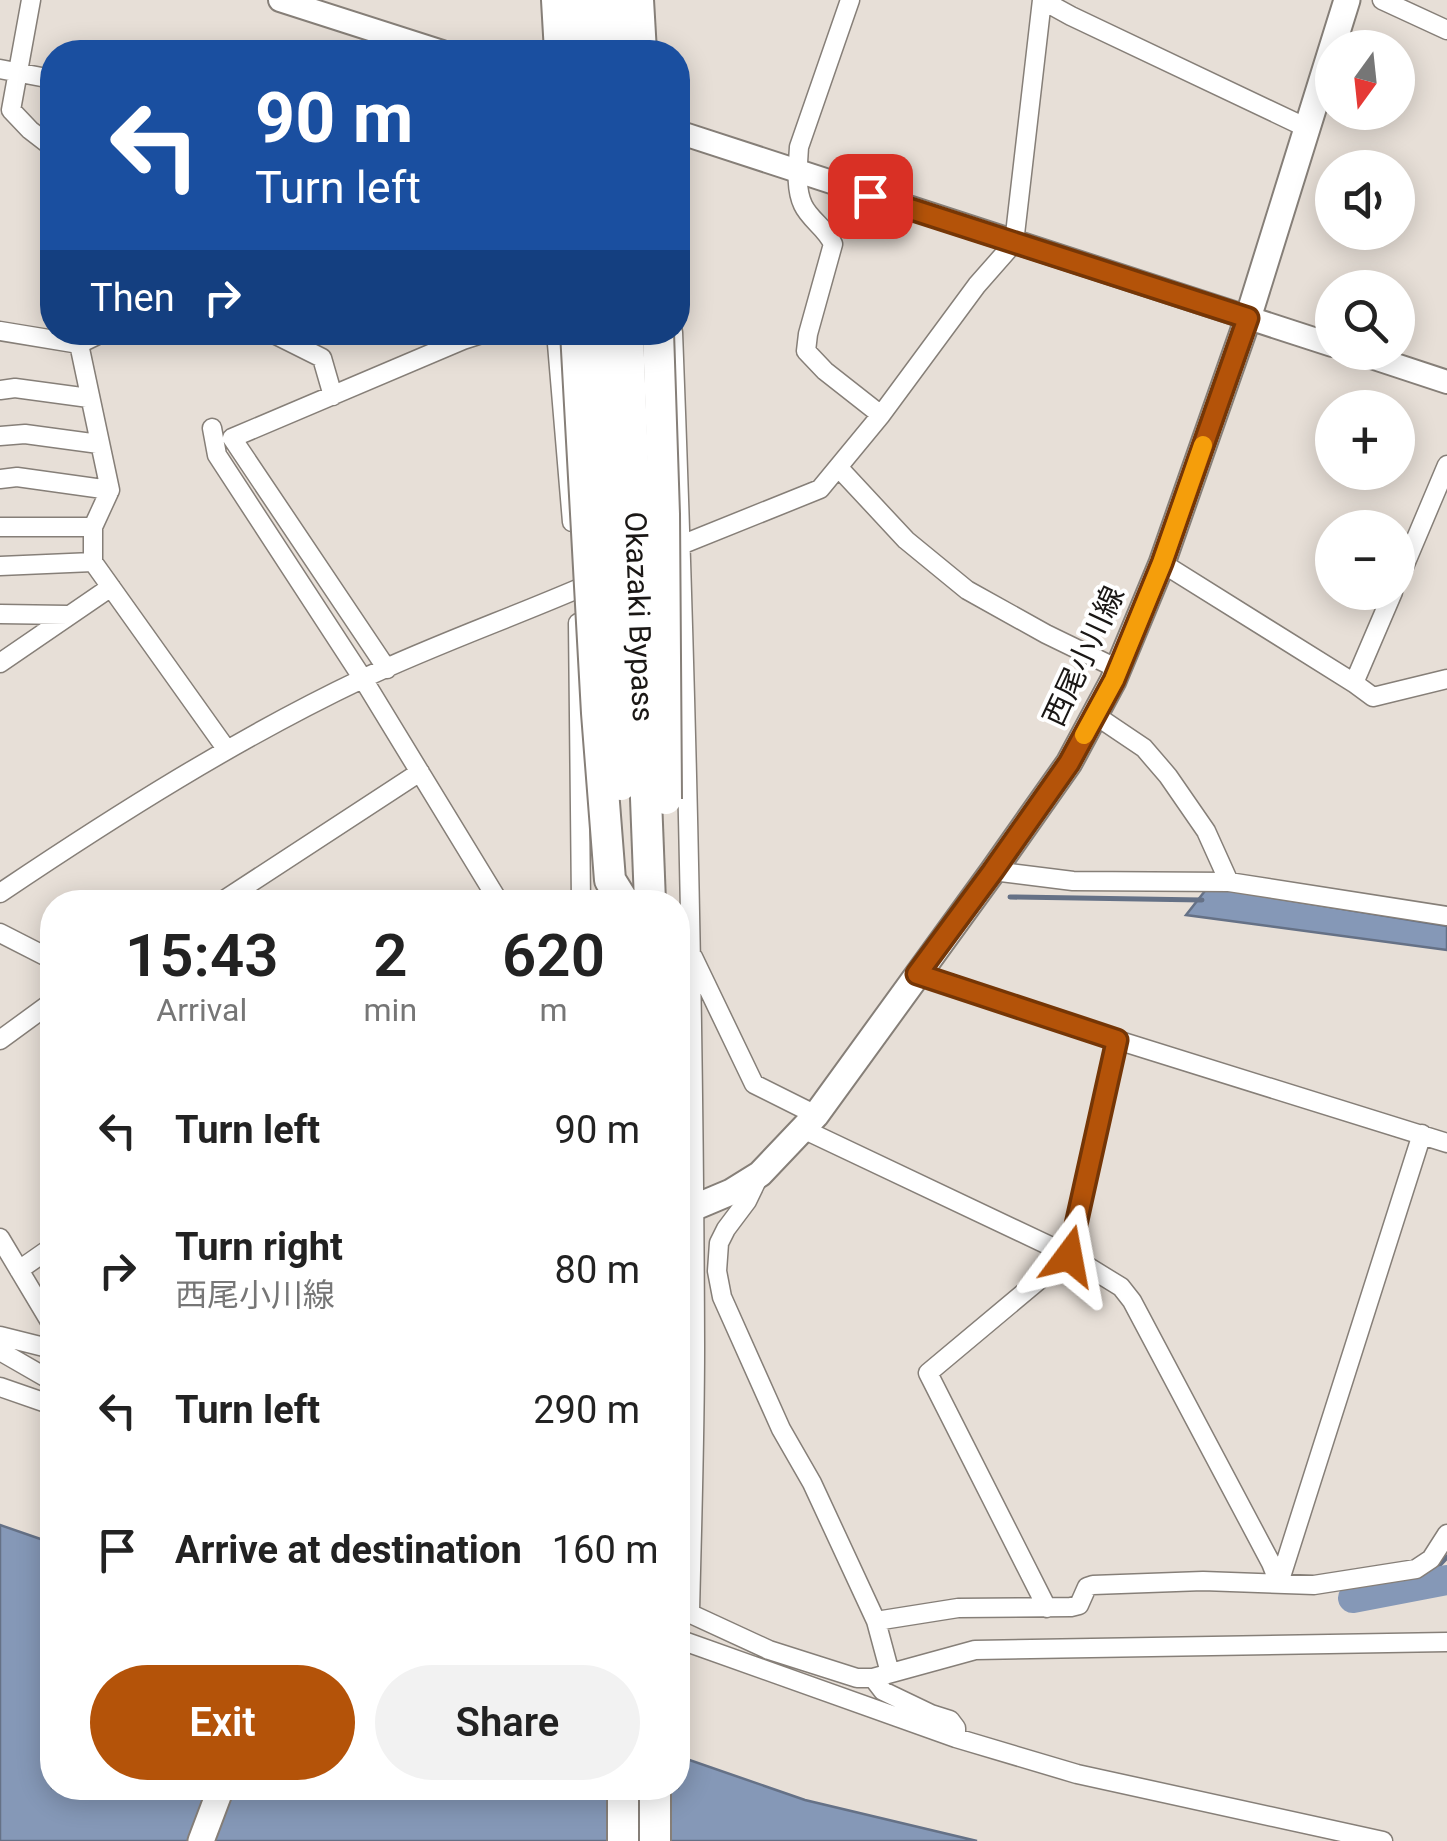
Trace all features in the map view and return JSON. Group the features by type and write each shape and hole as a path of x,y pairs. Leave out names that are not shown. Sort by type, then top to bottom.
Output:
{"highway":[{"path":"584,0 586,40"},
{"path":"608,0 610,40"},
{"path":"638,0 641,40"},
{"path":"577,345 610,880 620,890"},
{"name":"Okazaki Bypass","path":"605,345 631,890"},
{"name":"Okazaki Bypass","path":"628,345 632,890"},
{"path":"658,345 664,514 665,890"},
{"path":"623,1800 623,1841"},
{"path":"655,1800 655,1841"}],"main road":[{"name":"西尾小川線","path":"690,1207 731,1192 760,1174 810,1122 1069,763 1118,669 1162,563 1248,318 1346,0"},
{"path":"200,1841 216,1800"}],"street":[{"path":"31,0 9,71 11,110 40,138"},
{"path":"280,0 405,40"},
{"path":"546,0 559,27"},
{"path":"850,0 799,148 797,172 804,206 833,244 806,351 825,371 881,414"},
{"path":"0,893 108,821 227,750 363,679 820,489 977,284 1014,243 1042,0 1076,8 1307,128"},
{"path":"1382,0 1447,30"},
{"path":"9,71 40,77"},
{"path":"690,136 1315,340"},
{"path":"0,330 40,337"},
{"path":"79,345 110,490 94,527 93,562 227,750"},
{"path":"296,345 322,358 333,396"},
{"path":"387,669 232,438 441,345"},
{"path":"557,345 578,590 581,890"},
{"path":"673,345 689,890"},
{"path":"1411,370 1447,382"},
{"path":"0,390 16,388 90,398"},
{"path":"212,428 218,456 363,679 492,890"},
{"path":"0,436 25,434 99,444"},
{"path":"1415,541 1447,465"},
{"path":"838,467 906,540 967,590 1118,669"},
{"path":"0,480 17,477 110,490"},
{"path":"0,527 94,527"},
{"path":"0,566 93,562"},
{"path":"1162,563 1373,698 1447,679"},
{"path":"0,663 111,587"},
{"path":"1354,683 1385,610"},
{"path":"0,614 69,616"},
{"path":"1095,714 1144,748 1168,776 1206,832 1229,882"},
{"path":"239,890 420,772"},
{"path":"993,871 1073,881 1229,882 1447,916"},
{"path":"0,934 40,953"},
{"path":"690,952 754,1084 810,1122 1069,1256 1121,1287 1271,1563 1278,1583"},
{"path":"917,974 1447,1143"},
{"path":"0,1040 40,1011"},
{"path":"1047,1608 928,1373 1069,1256 1117,1040"},
{"path":"1278,1583 1422,1134"},
{"path":"760,1174 720,1243 718,1271 722,1297 773,1412 812,1483 876,1621 884,1691 950,1720 956,1728 956,1738"},
{"path":"0,1238 40,1305"},
{"path":"19,1270 40,1255"},
{"path":"690,1279 695,1349 690,1468"},
{"path":"0,1336 40,1346"},
{"path":"0,1351 40,1374"},
{"path":"0,1386 40,1400"},
{"path":"876,1621 958,1608 1079,1605 1093,1585 1204,1581 1314,1585 1416,1568 1431,1560 1447,1534"},
{"path":"690,1613 769,1650 857,1678 975,1650 1447,1642"},
{"path":"690,1643 956,1738 1076,1774 1384,1841"}],"water":[{"path":"1208,887 1447,926 1447,950 1186,915"},
{"path":"0,1525 40,1539 40,1800 690,1800 690,1760 805,1800 977,1841 0,1841"}],"waterway":[{"path":"1010,897 1202,900"},
{"path":"1421,1584 1447,1557"},
{"path":"1353,1598 1447,1580"}],"slow traffic":[{"path":"1084,735 1114,680 1162,563 1203,445"}],"route":[{"path":"870,196 1248,318 1162,563 1114,680 1069,763 917,974 1117,1040 1069,1256"}]}
